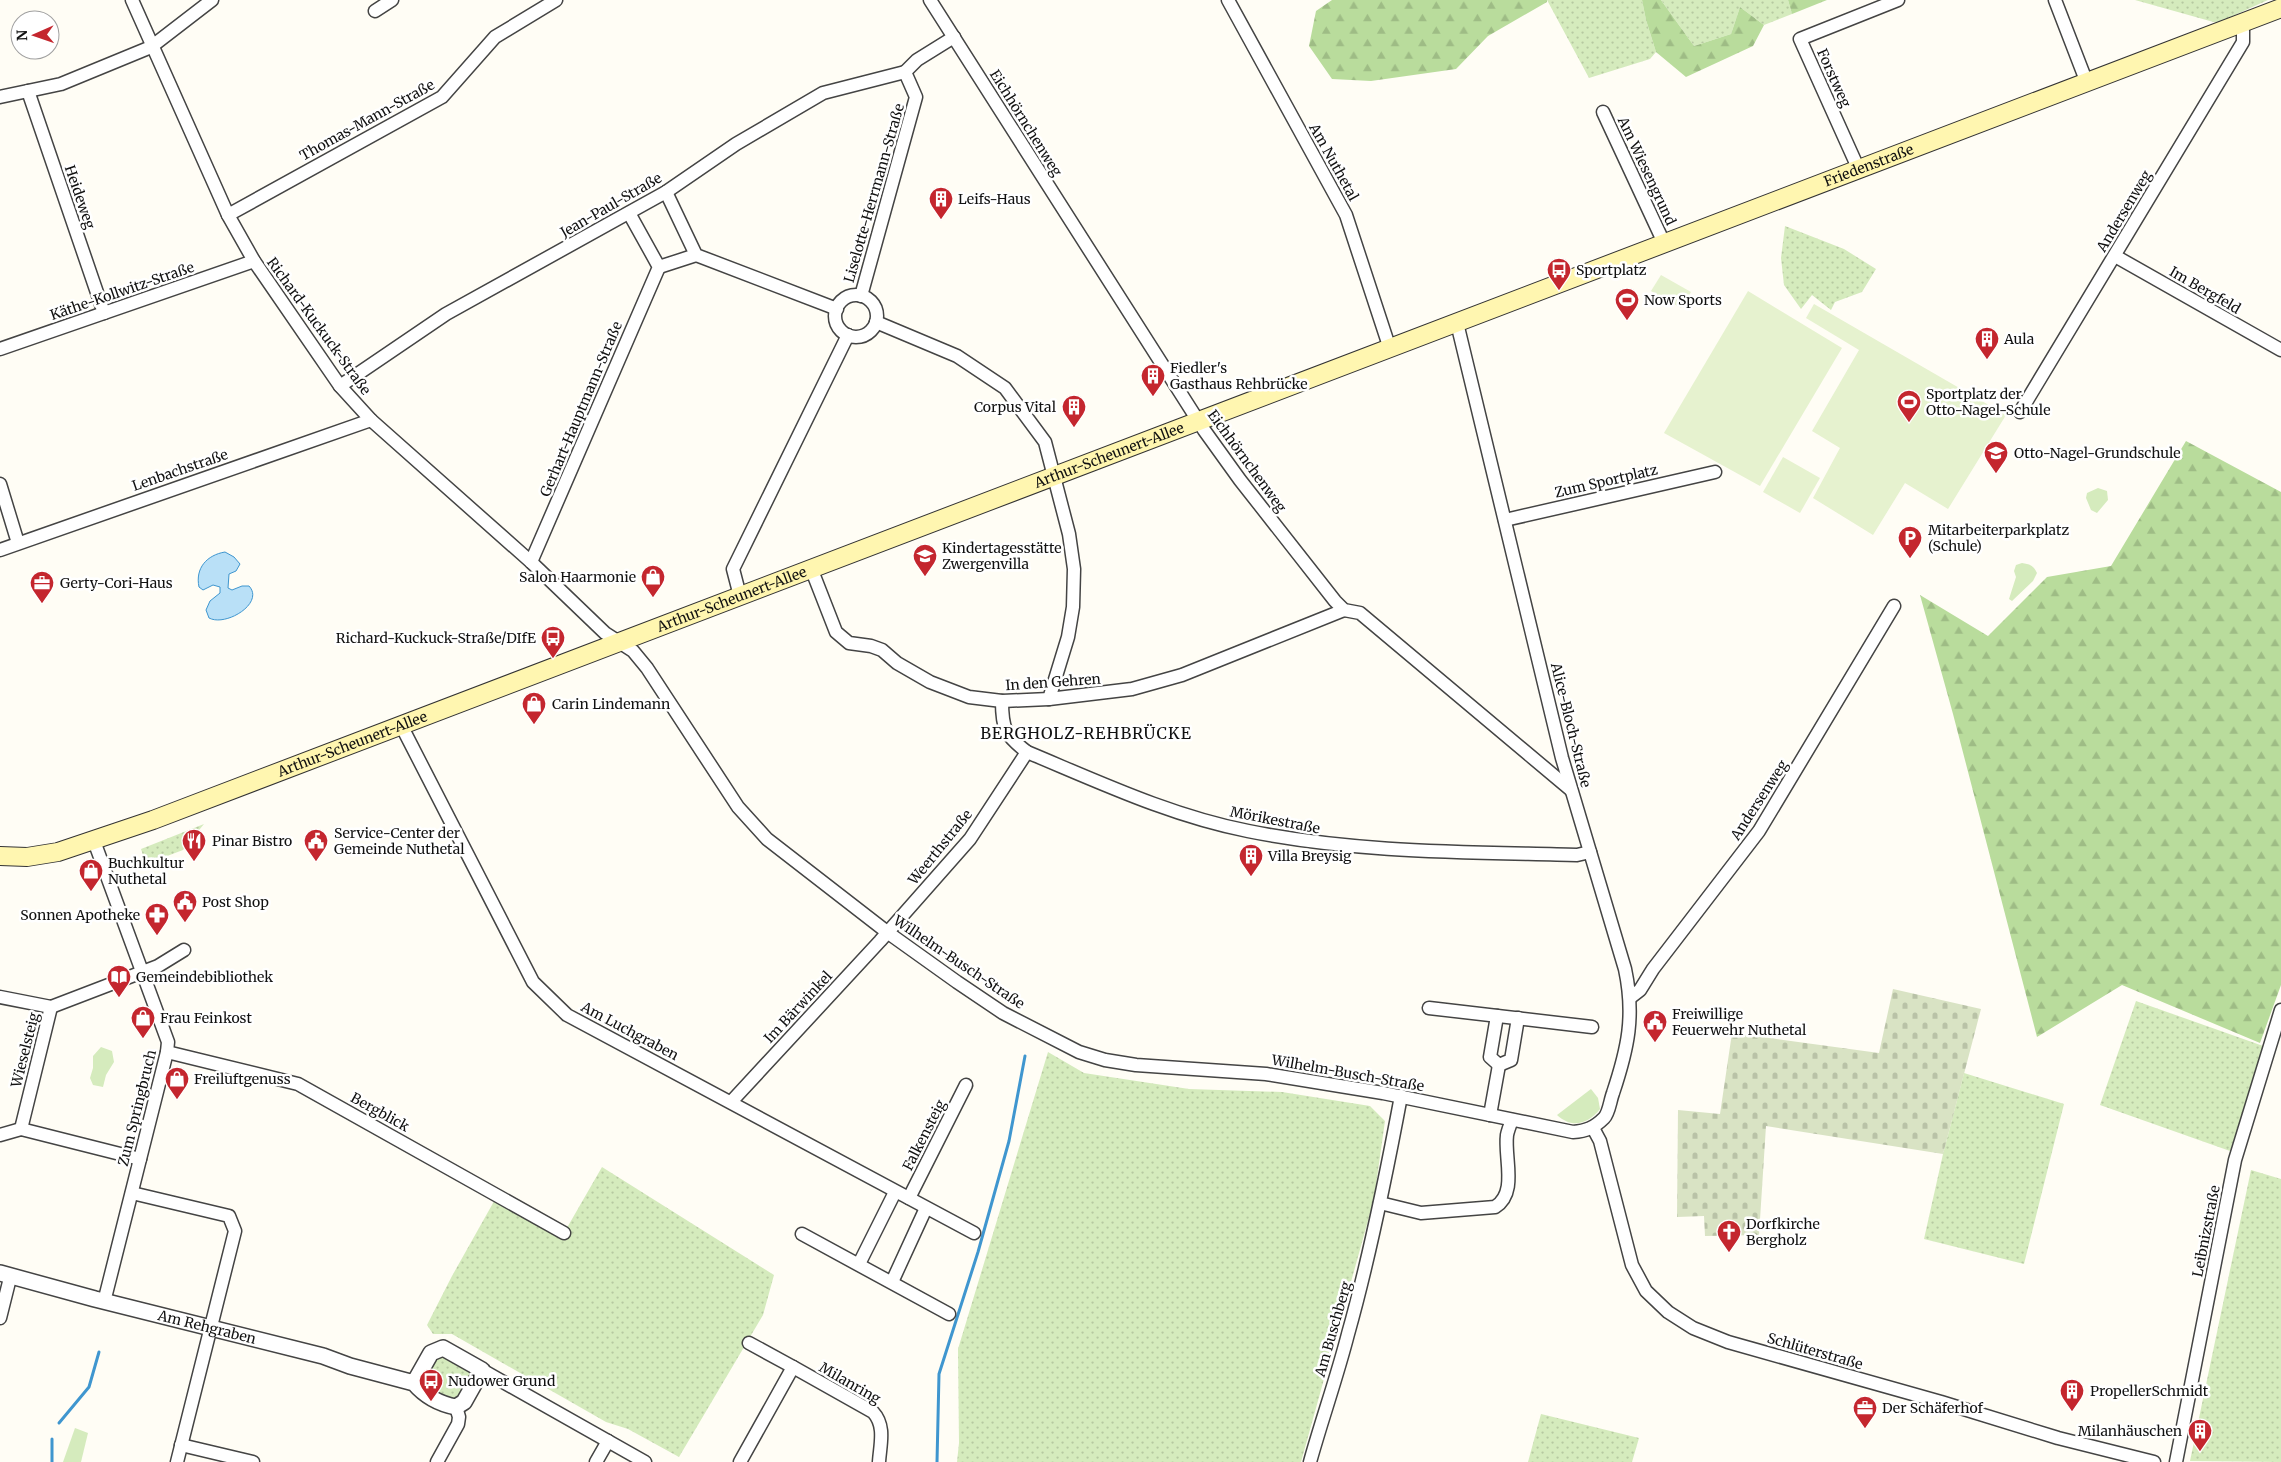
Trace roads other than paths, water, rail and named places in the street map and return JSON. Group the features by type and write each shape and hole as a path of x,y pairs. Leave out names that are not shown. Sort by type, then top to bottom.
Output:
{"main road":[{"name":"Friedenstraße","path":"1457,323 2281,8"},
{"name":"Arthur-Scheunert-Allee","path":"0,856 27,857 58,852 94,842 1457,323"}],"street":[{"name":"Richard-Kuckuck-Straße","path":"132,0 151,47 228,214 254,261 340,386 371,420 531,562 605,634 619,641"},
{"path":"0,97 61,84 151,47 212,0"},
{"path":"375,11 392,0"},
{"name":"Thomas-Mann-Straße","path":"228,214 442,97 495,37 556,0"},
{"name":"Eichhörnchenweg","path":"930,0 1198,421 1240,480 1344,610"},
{"name":"Am Nuthetal","path":"1228,0 1346,215 1390,349"},
{"name":"Forstweg","path":"1859,170 1800,40 1898,0"},
{"path":"2055,0 2087,83"},
{"name":"Andersenweg","path":"2020,412 2243,42 2243,31 2240,24"},
{"path":"905,72 917,60 954,37"},
{"name":"Jean-Paul-Straße","path":"340,386 446,314 666,192 736,144 823,93 905,72"},
{"name":"Liselotte-Herrmann-Straße","path":"861,296 916,98 905,72"},
{"name":"Heideweg","path":"28,91 104,313"},
{"name":"Am Wiesengrund","path":"1603,112 1664,243"},
{"path":"666,192 696,255"},
{"path":"629,213 659,267 696,255 837,309"},
{"name":"Im Bergfeld","path":"2115,256 2281,350"},
{"name":"Käthe-Kollwitz-Straße","path":"0,348 254,261"},
{"name":"Gerhart-Hauptmann-Straße","path":"531,562 659,267"},
{"path":"861,296 869,299 877,314 872,330 865,335 857,337 848,335 837,324 837,309 846,298 861,296"},
{"path":"876,322 957,356 1005,388 1045,442 1070,534 1074,569 1073,607 1068,637 1049,699"},
{"name":"Alice-Bloch-Straße","path":"1457,323 1572,791 1625,969 1631,997 1629,1033 1622,1066 1606,1117 1593,1128"},
{"path":"740,596 733,569 848,335"},
{"name":"Lenbachstraße","path":"0,550 371,420"},
{"name":"Zum Sportplatz","path":"1505,520 1714,472"},
{"path":"0,484 18,543"},
{"name":"In den Gehren","path":"811,568 836,632 849,643 871,646 882,650 897,664 930,682 969,697 1002,701 1049,699 1132,689 1182,675 1344,610"},
{"name":"Andersenweg","path":"1631,997 1640,990 1652,969 1759,831 1894,606"},
{"path":"1344,610 1360,613 1572,791"},
{"name":"Wilhelm-Busch-Straße","path":"619,641 633,651 647,668 738,807 767,839 887,932 1003,1013 1079,1052 1113,1062 1266,1074 1401,1096 1573,1132 1593,1128"},
{"name":"Mörikestraße","path":"1002,701 1002,725 1014,742 1027,752 1135,797 1186,815 1247,831 1331,845 1386,849 1577,855 1590,852"},
{"name":"Am Luchgraben","path":"401,725 533,982 567,1015 974,1233"},
{"name":"Weerthstraße","path":"887,932 970,839 1027,752"},
{"name":"Zum Springbruch","path":"94,842 166,1035 167,1052 104,1302"},
{"name":"Im Bärwinkel","path":"731,1102 887,932"},
{"path":"0,997 51,1007 143,972 184,950"},
{"name":"Wieselsteig","path":"21,1129 51,1007"},
{"path":"1429,1008 1592,1027"},
{"name":"Leibnizstraße","path":"2176,1462 2235,1160 2281,1010"},
{"path":"1496,1016 1490,1057 1499,1065"},
{"path":"1499,1065 1511,1060 1518,1018"},
{"name":"Bergblick","path":"167,1052 298,1084 564,1233"},
{"path":"1490,1115 1499,1065"},
{"name":"Falkensteig","path":"908,1198 966,1085"},
{"name":"Am Buschberg","path":"1310,1462 1348,1335 1380,1203 1401,1096"},
{"path":"1380,1203 1421,1213 1495,1207 1501,1203 1508,1189 1507,1136 1512,1120"},
{"name":"Schlüterstraße","path":"1593,1128 1600,1141 1632,1265 1646,1291 1668,1312 1693,1328 1728,1342 1941,1402 2058,1438 2154,1462"},
{"path":"0,1135 21,1129 140,1159"},
{"path":"859,1264 896,1192"},
{"path":"132,1193 229,1216 235,1231 177,1462"},
{"path":"892,1282 926,1208"},
{"path":"802,1234 949,1314"},
{"path":"0,1318 5,1276"},
{"name":"Am Rehgraben","path":"5,1276 212,1328 414,1383 420,1390 444,1404 456,1407"},
{"name":"Milanring","path":"750,1343 874,1412 882,1426 879,1462"},
{"path":"414,1383 430,1353 443,1348 645,1462"},
{"path":"740,1462 793,1367"},
{"path":"438,1462 458,1424 459,1418 456,1407 464,1402 482,1370"},
{"path":"596,1462 608,1440"},
{"path":"182,1445 253,1462"}],"water":[{"path":"225,552 234,557 240,564 236,571 229,574 228,588 232,590 242,586 249,586 253,593 248,606 241,612 225,619 216,620 209,618 206,610 210,601 220,593 220,587 213,585 203,590 199,587 198,580 201,568 208,559"}],"waterway":[{"path":"937,1462 939,1374 978,1252 1009,1141 1025,1056"},
{"path":"59,1423 89,1387 99,1352"},
{"path":"52,1439 52,1462"}],"place":[{"name":"Leifs-Haus","path":"941,220"},
{"name":"Sportplatz","path":"1559,291"},
{"name":"Now Sports","path":"1627,321"},
{"name":"Aula","path":"1987,360"},
{"name":"Fiedler's Gasthaus Rehbrücke","path":"1153,397"},
{"name":"Sportplatz der Otto-Nagel-Schule","path":"1909,423"},
{"name":"Corpus Vital","path":"1074,428"},
{"name":"Otto-Nagel-Grundschule","path":"1996,474"},
{"name":"Mitarbeiterparkplatz (Schule)","path":"1910,559"},
{"name":"Kindertagesstätte Zwergenvilla","path":"925,577"},
{"name":"Salon Haarmonie","path":"653,598"},
{"name":"Gerty-Cori-Haus","path":"42,604"},
{"name":"Richard-Kuckuck-Straße/DIfE","path":"553,659"},
{"name":"Carin Lindemann","path":"534,725"},
{"name":"Pinar Bistro","path":"194,862"},
{"name":"Service-Center der Gemeinde Nuthetal","path":"316,862"},
{"name":"Villa Breysig","path":"1251,877"},
{"name":"Buchkultur Nuthetal","path":"91,892"},
{"name":"Post Shop","path":"185,923"},
{"name":"Sonnen Apotheke","path":"157,936"},
{"name":"Gemeindebibliothek","path":"119,998"},
{"name":"Frau Feinkost","path":"143,1039"},
{"name":"Freiwillige Feuerwehr Nuthetal","path":"1655,1043"},
{"name":"Freiluftgenuss","path":"177,1100"},
{"name":"Dorfkirche Bergholz","path":"1729,1253"},
{"name":"Nudower Grund","path":"431,1402"},
{"name":"PropellerSchmidt","path":"2072,1412"},
{"name":"Der Schäferhof","path":"1865,1429"},
{"name":"Milanhäuschen","path":"2200,1452"}],"district":[{"name":"BERGHOLZ-REHBRÜCKE","path":"1086,733"}]}
